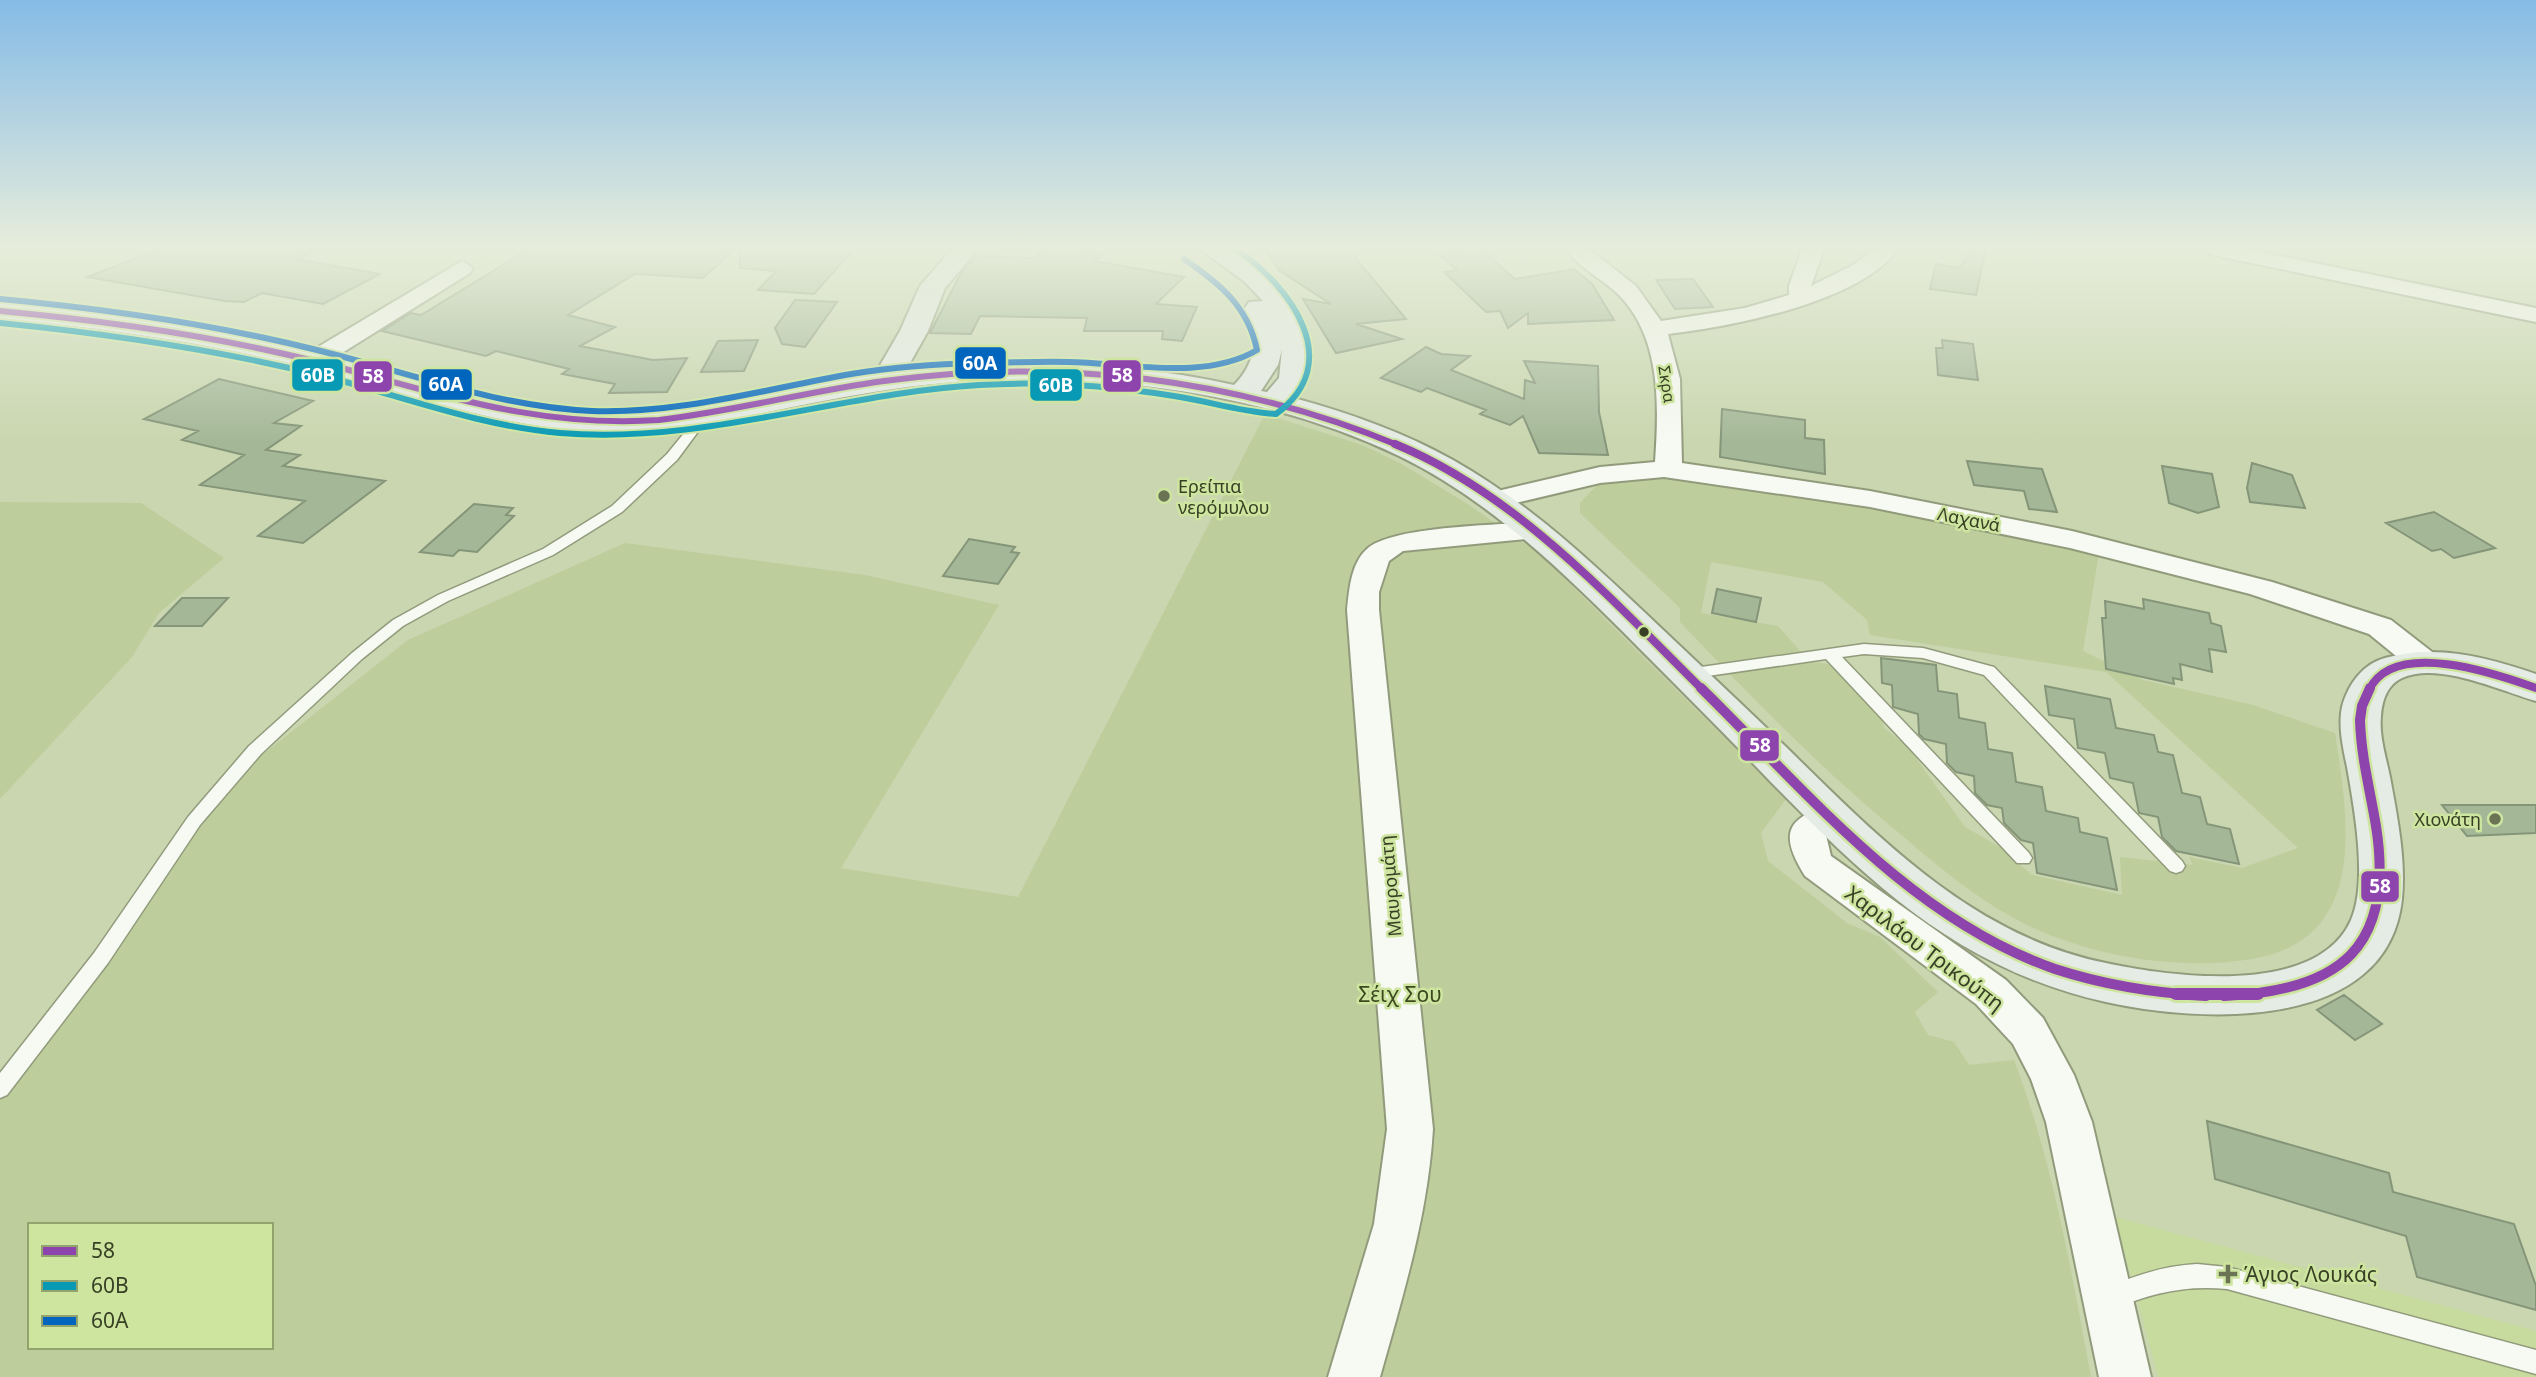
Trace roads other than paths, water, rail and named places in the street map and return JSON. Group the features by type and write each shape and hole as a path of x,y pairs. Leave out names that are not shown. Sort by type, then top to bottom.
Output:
{"main road":[{"path":"21,313 120,324 312,361 471,405 536,418 607,423 696,417 885,381 994,374 1225,377 1283,356"},
{"path":"885,381 921,313"},
{"path":"1257,399 1295,379 1261,313"},
{"path":"1283,356 1292,327 1285,313"},
{"path":"1283,356 1391,441"},
{"path":"1115,376 1257,399 1391,441 1433,461 1495,500 1537,531 1687,674 1881,866 1938,912 1989,942 2042,965 2105,983 2195,996 2240,995 2290,987 2320,977 2345,961 2368,935 2378,914 2381,889 2376,814 2363,740 2362,706 2368,688 2382,674 2401,665 2424,662 2487,671 2536,688"}],"street":[{"path":"312,361 389,313"},
{"name":"Σκρα","path":"1643,313 1652,329 1669,379 1671,426 1668,469"},
{"path":"1652,329 1743,313"},
{"name":"Λαχανά","path":"1495,500 1600,475 1668,469 1896,504 2190,568 2367,621 2393,635 2424,662"},
{"name":"Μαυρομάτη","path":"1354,1377 1397,1227 1409,1158 1410,1129 1382,794 1365,641 1366,582 1377,555 1396,543 1537,531"},
{"name":"Χαριλάου Τρικούπη","path":"1831,818 1817,821 1809,829 1806,840 1809,853 1818,866 1991,992 2028,1031 2052,1075 2069,1122 2125,1377"}],"lane":[{"path":"0,1088 101,958 194,821 255,750 356,656 398,624 443,598 548,552 617,509 672,457 691,433 696,417"},
{"path":"1687,674 1864,649 1923,653 1989,671 2176,866"},
{"path":"1829,653 2023,858"},
{"path":"2108,1300 2165,1277 2205,1275 2249,1283 2536,1362"}],"place":[{"name":"Ερείπια νερόμυλου","path":"1164,496"},
{"name":"Χιονάτη","path":"2495,819"},
{"name":"Άγιος Λουκάς","path":"2228,1274"}],"park label":[{"name":"Σέιχ Σου","path":"1400,994"}]}
